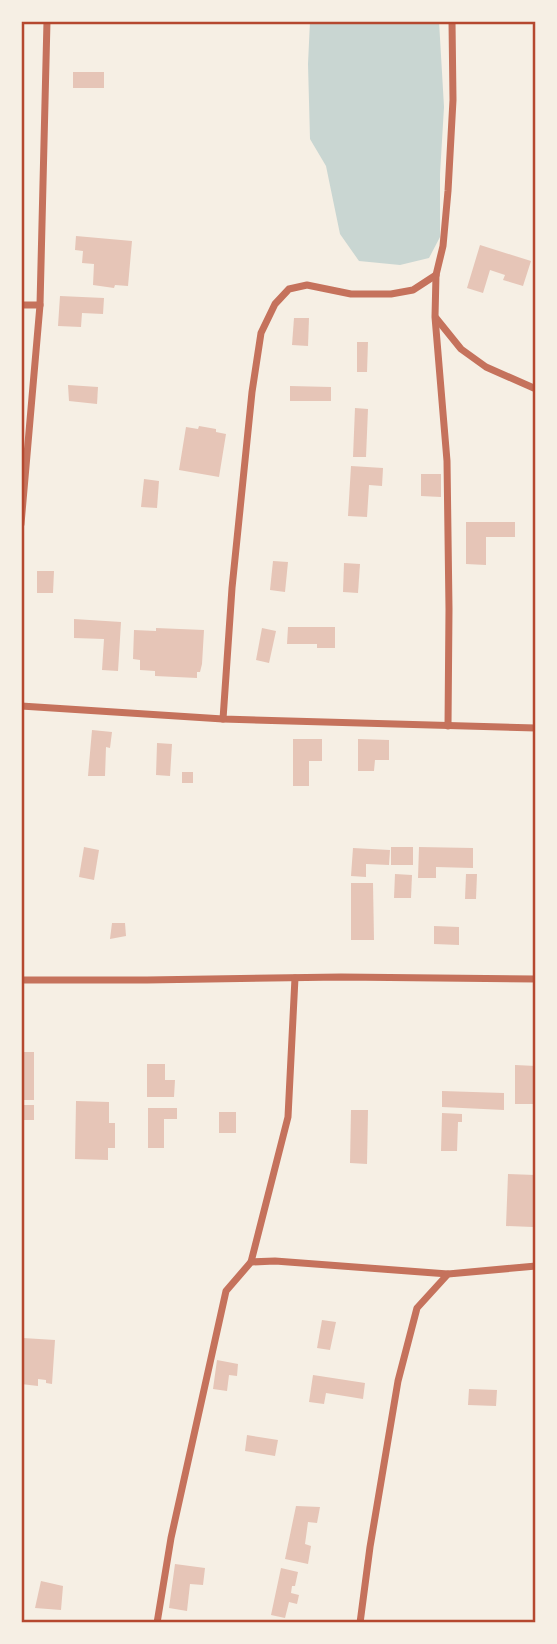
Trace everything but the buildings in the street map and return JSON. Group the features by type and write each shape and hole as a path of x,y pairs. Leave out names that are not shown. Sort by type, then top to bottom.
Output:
{"street":[{"path":"21,524 25,444 40,305 47,21"},
{"path":"448,726 447,461 435,317 436,275 443,246 448,191 453,100 452,21"},
{"path":"223,719 232,588 252,392 261,333 275,304 289,289 307,285 351,294 391,294 413,290 436,275"},
{"path":"21,305 40,305"},
{"path":"435,317 461,349 486,367 536,389"},
{"path":"21,706 223,719 536,727"},
{"path":"157,1623 174,1525 226,1291 251,1262 288,1117 295,978"},
{"path":"21,979 536,978"},
{"path":"251,1262 275,1261 448,1274 536,1266"},
{"path":"360,1623 398,1381 417,1308 448,1274"}],"shaded area":[{"path":"310,21 439,21 444,107 440,237 429,258 400,265 359,261 340,234 326,166 310,139"}]}
